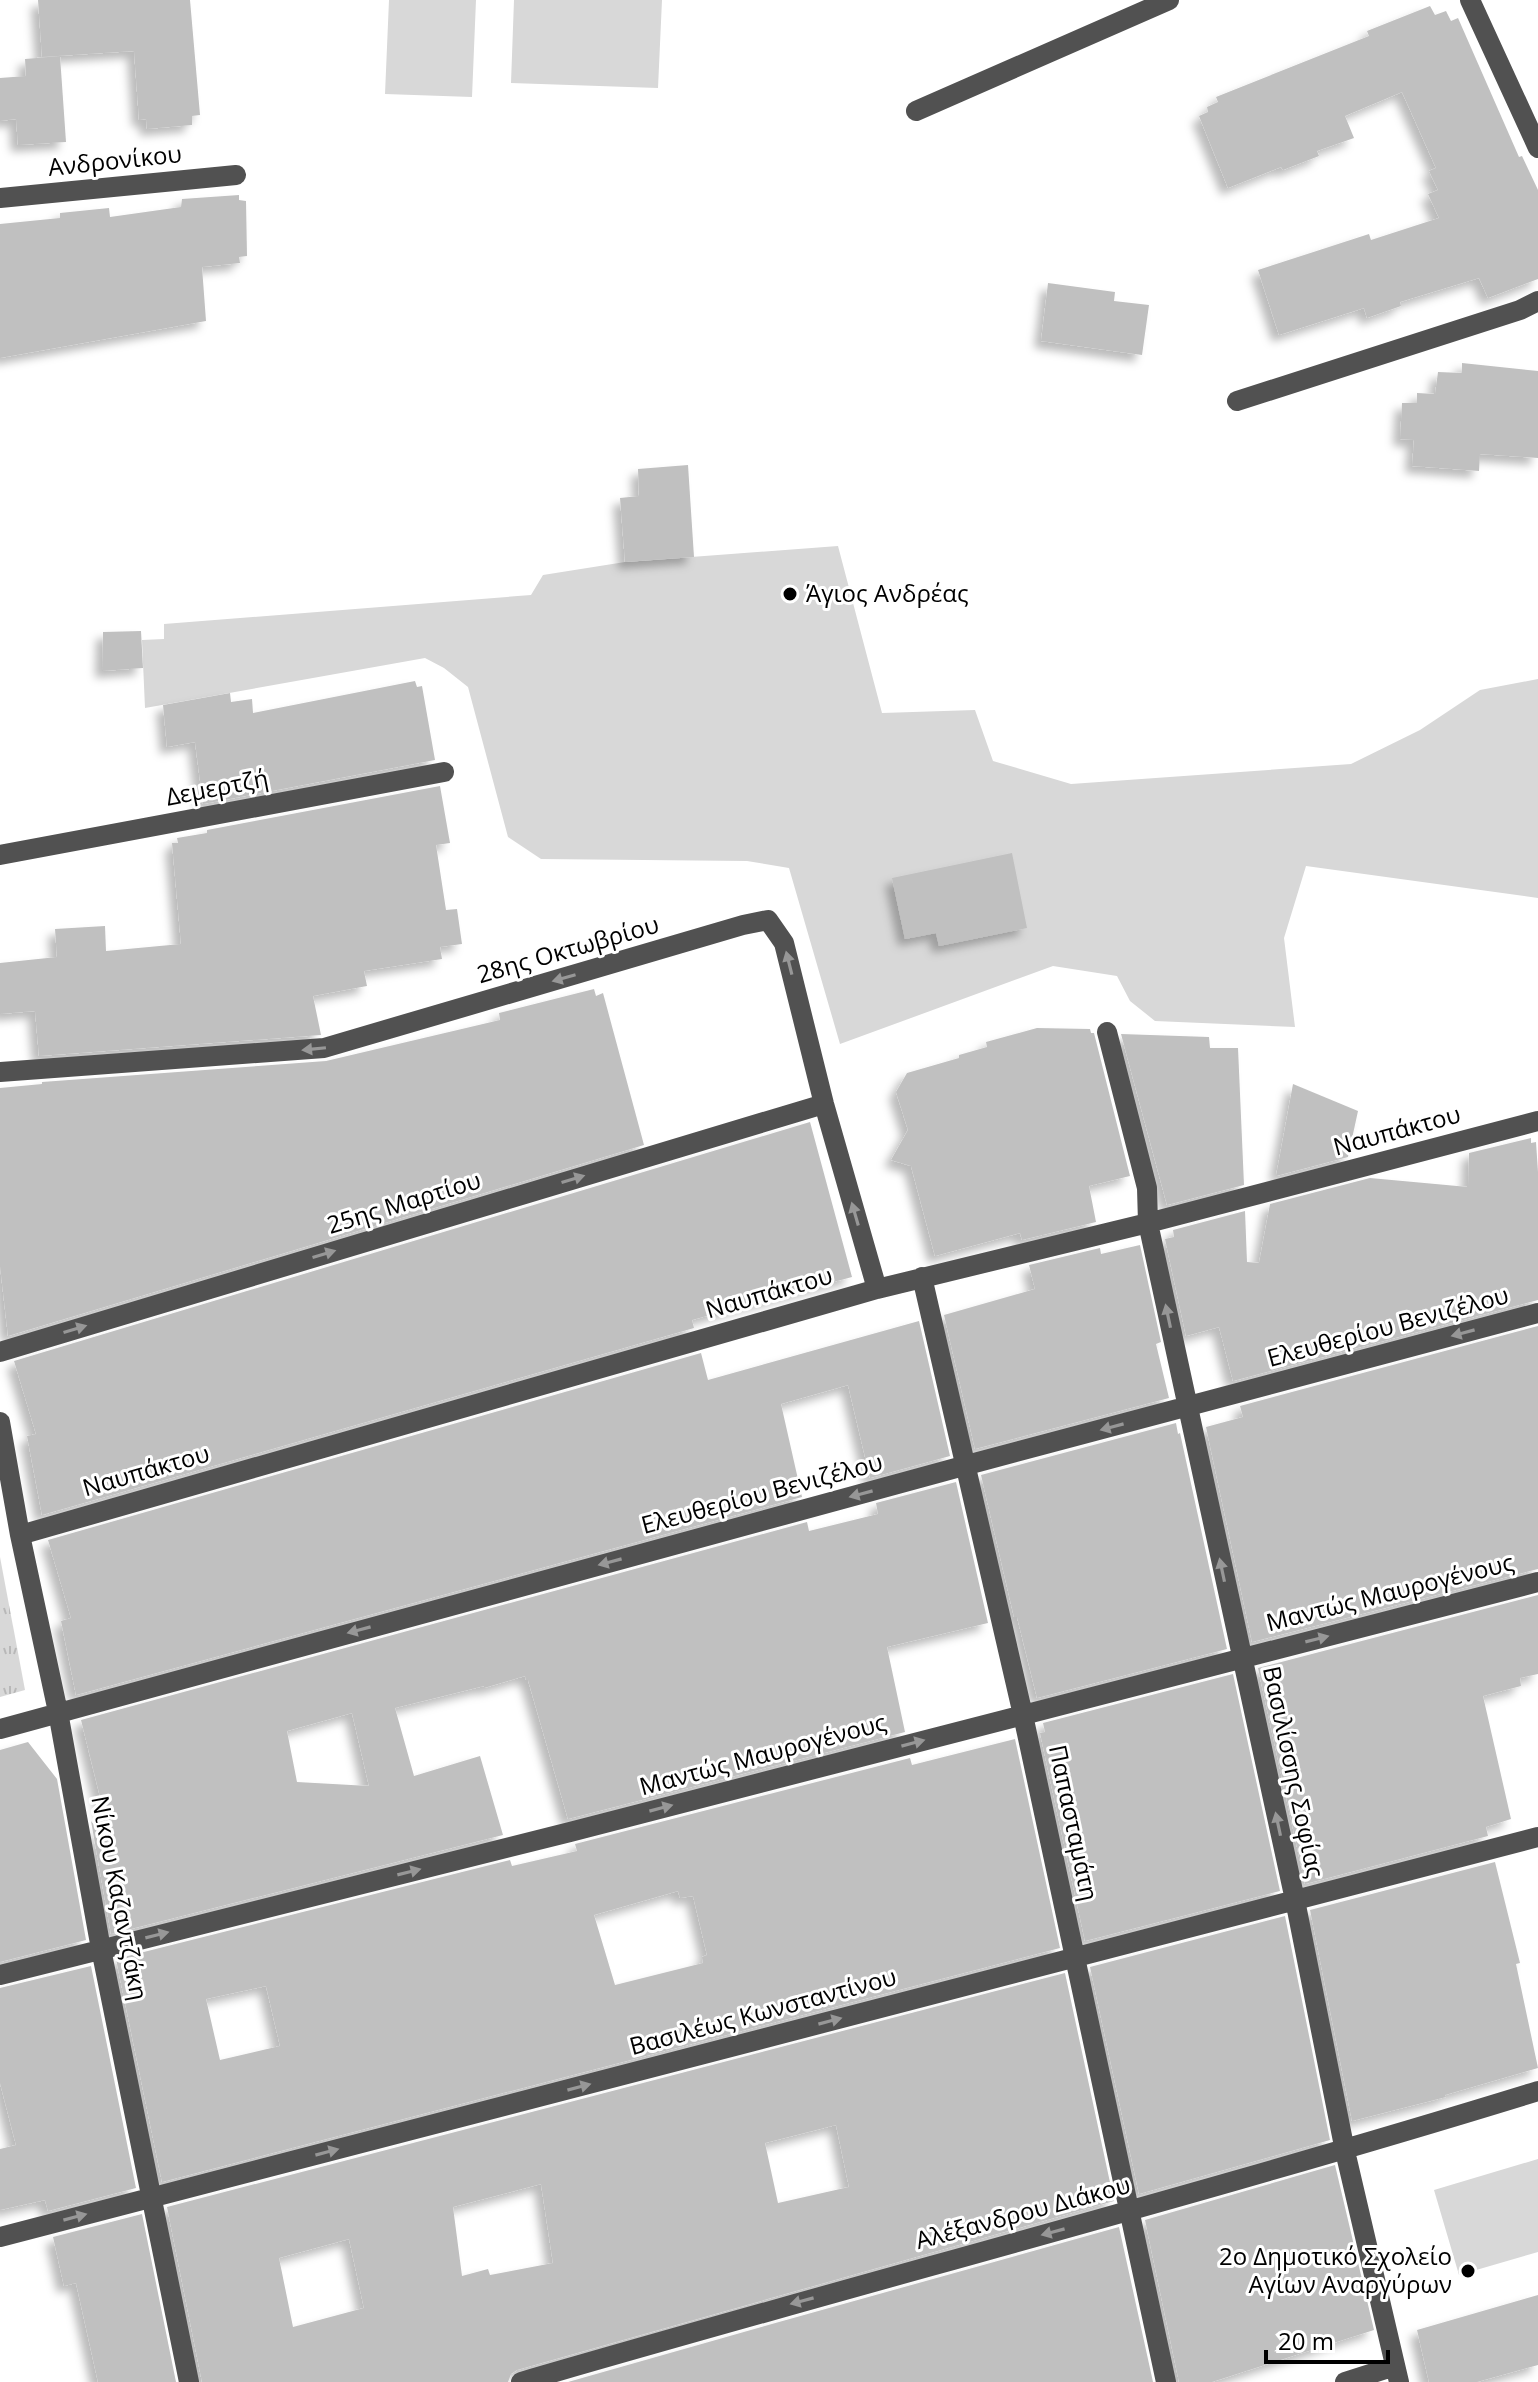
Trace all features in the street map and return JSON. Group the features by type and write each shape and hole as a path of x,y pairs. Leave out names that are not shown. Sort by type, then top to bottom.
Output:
{"street":[{"path":"916,111 1169,0"},
{"path":"1470,0 1538,148"},
{"name":"Ανδρονίκου","path":"0,198 236,175"},
{"path":"1237,401 1520,310 1538,301"},
{"name":"Δεμερτζή","path":"0,855 444,772"},
{"name":"28ης Οκτωβρίου","path":"0,1072 324,1048 768,920 784,943 824,1104 877,1289"},
{"name":"Βασιλίσσης Σοφίας","path":"1107,1032 1147,1188 1148,1223 1295,1900 1345,2151 1397,2374"},
{"name":"25ης Μαρτίου","path":"0,1352 824,1104"},
{"name":"Ναυπάκτου","path":"20,1535 877,1289 1148,1223 1538,1121"},
{"name":"Παπασταμάτη","path":"922,1277 1023,1715 1166,2382"},
{"name":"Ελευθερίου Βενιζέλου","path":"0,1729 1538,1313"},
{"name":"Νίκου Καζαντζάκη","path":"0,1422 101,1949 189,2382"},
{"name":"Μαντώς Μαυρογένους","path":"0,1975 1538,1582"},
{"name":"Βασιλέως Κωνσταντίνου","path":"0,2237 1538,1837"},
{"name":"Αλέξανδρου Διάκου","path":"521,2382 771,2309 1345,2151 1538,2091"},
{"path":"1345,2382 1397,2374"}],"green space":[{"path":"389,0 476,0 472,97 385,94"},
{"path":"514,0 662,0 658,88 511,83"},
{"path":"838,546 882,713 975,710 993,761 1071,784 1351,764 1420,730 1480,690 1538,679 1538,898 1306,866 1284,938 1295,1027 1155,1021 1130,1001 1117,976 1053,966 840,1044 789,868 747,861 541,859 508,837 468,687 425,658 145,708 142,640 164,639 164,624 531,595 543,575 625,562"},
{"path":"0,1557 25,1690 0,1697"},
{"path":"1538,2159 1538,2252 1459,2275 1434,2190"}],"building":[{"path":"38,0 190,0 200,115 192,116 192,125 147,129 146,119 139,120 134,51 42,57"},
{"path":"1430,6 1435,15 1446,11 1451,21 1458,18 1519,157 1522,156 1538,190 1538,279 1488,298 1479,278 1400,302 1401,306 1367,318 1364,308 1279,335 1258,270 1369,234 1371,240 1439,218 1428,194 1438,190 1429,171 1436,168 1402,92 1345,116 1354,138 1317,151 1319,156 1228,188 1199,116 1208,112 1207,107 1218,102 1216,97 1369,36 1367,31"},
{"path":"60,56 66,142 18,145 16,119 0,121 0,78 26,76 25,59"},
{"path":"239,195 239,200 246,201 247,256 239,257 240,263 202,267 206,321 0,358 0,224 60,218 60,213 109,208 110,217 181,207 182,199"},
{"path":"1048,283 1115,292 1114,301 1149,305 1142,355 1041,341"},
{"path":"1462,363 1538,371 1538,458 1480,454 1479,471 1412,466 1414,440 1400,439 1402,403 1417,403 1417,393 1435,394 1438,372 1462,373"},
{"path":"688,465 694,557 625,562 620,498 639,496 638,469"},
{"path":"141,631 143,668 102,671 103,632"},
{"path":"415,681 417,687 422,686 435,760 203,804 195,742 167,747 163,705 230,693 231,702 252,699 253,713"},
{"path":"440,786 450,843 436,845 446,910 457,909 462,944 440,947 442,959 364,971 367,986 313,996 321,1035 39,1056 35,1011 0,1014 0,963 57,957 55,929 105,926 106,951 181,944 172,843 178,843 177,838"},
{"path":"1012,853 1027,928 939,946 936,933 905,939 892,878"},
{"path":"594,989 596,996 603,993 644,1145 8,1336 0,1266 0,1088 42,1082 326,1061 500,1020 499,1013"},
{"path":"1037,1028 1090,1029 1094,1033 1130,1176 1089,1186 1096,1222 1022,1240 1020,1233 935,1256 911,1166 891,1160 908,1130 896,1092 907,1073 959,1058 959,1055 987,1047 986,1042"},
{"path":"1121,1034 1209,1037 1210,1048 1238,1048 1244,1185 1167,1205"},
{"path":"1293,1084 1358,1111 1348,1157 1276,1176"},
{"path":"810,1122 852,1277 692,1320 694,1328 42,1515 27,1436 36,1434 14,1361"},
{"path":"1531,1138 1531,1143 1536,1142 1538,1172 1538,1300 1233,1381 1219,1327 1186,1336 1165,1239 1174,1237 1173,1230 1245,1211 1247,1262 1259,1263 1270,1204 1370,1178 1468,1187 1469,1153"},
{"path":"1140,1245 1161,1342 1156,1344 1169,1398 975,1449 944,1315 1035,1289 1029,1265 1100,1248 1101,1254"},
{"path":"919,1321 950,1456 870,1478 848,1385 781,1404 802,1497 76,1695 61,1621 71,1618 48,1540 701,1353 708,1380"},
{"path":"1538,1326 1538,1569 1252,1642 1206,1427 1243,1417 1240,1406"},
{"path":"1176,1423 1227,1649 1037,1698 1017,1617 1014,1617 981,1475"},
{"path":"956,1482 988,1623 887,1647 905,1732 568,1819 525,1676 395,1708 414,1776 480,1756 503,1835 111,1934 91,1821 113,1849 81,1720 807,1522 809,1531 878,1514 876,1503","holes":["352,1713 369,1786 297,1782 287,1731"]},
{"path":"1538,1595 1538,1674 1520,1678 1521,1686 1483,1696 1511,1819 1486,1827 1488,1836 1305,1884 1258,1668"},
{"path":"1233,1674 1280,1891 1085,1941 1040,1733 1045,1732 1043,1723"},
{"path":"1015,1739 1060,1948 162,2182 116,1959 510,1860 512,1866 577,1851 575,1844 910,1758 912,1765","holes":["678,1891 680,1898 693,1896 707,1955 702,1957 703,1963 615,1985 594,1915","266,1986 280,2046 220,2060 206,1999"]},
{"path":"28,1742 57,1779 86,1940 0,1962 0,1750"},
{"path":"1495,1862 1520,1963 1516,1964 1538,2068 1446,2097 1352,2121 1310,1910"},
{"path":"1285,1916 1330,2140 1139,2194 1090,1967"},
{"path":"91,1966 136,2188 48,2211 45,2200 0,2210 0,2149 16,2145 0,2083 0,1988"},
{"path":"1065,1973 1114,2201 517,2370 508,2382 202,2382 167,2207","holes":["836,2125 849,2187 778,2203 765,2143","541,2184 553,2263 490,2275 488,2269 462,2276 453,2207","349,2239 364,2308 293,2327 279,2258"]},
{"path":"1335,2165 1374,2330 1212,2382 1179,2382 1145,2220"},
{"path":"142,2214 176,2382 98,2382 76,2283 64,2286 53,2237"},
{"path":"1119,2227 1153,2382 568,2382 779,2322"},
{"path":"1538,2295 1538,2365 1477,2382 1429,2382 1417,2330"}],"place":[{"name":"Άγιος Ανδρέας","path":"790,594"},
{"name":"2ο Δημοτικό Σχολείο Αγίων Αναργύρων","path":"1468,2271"}]}
